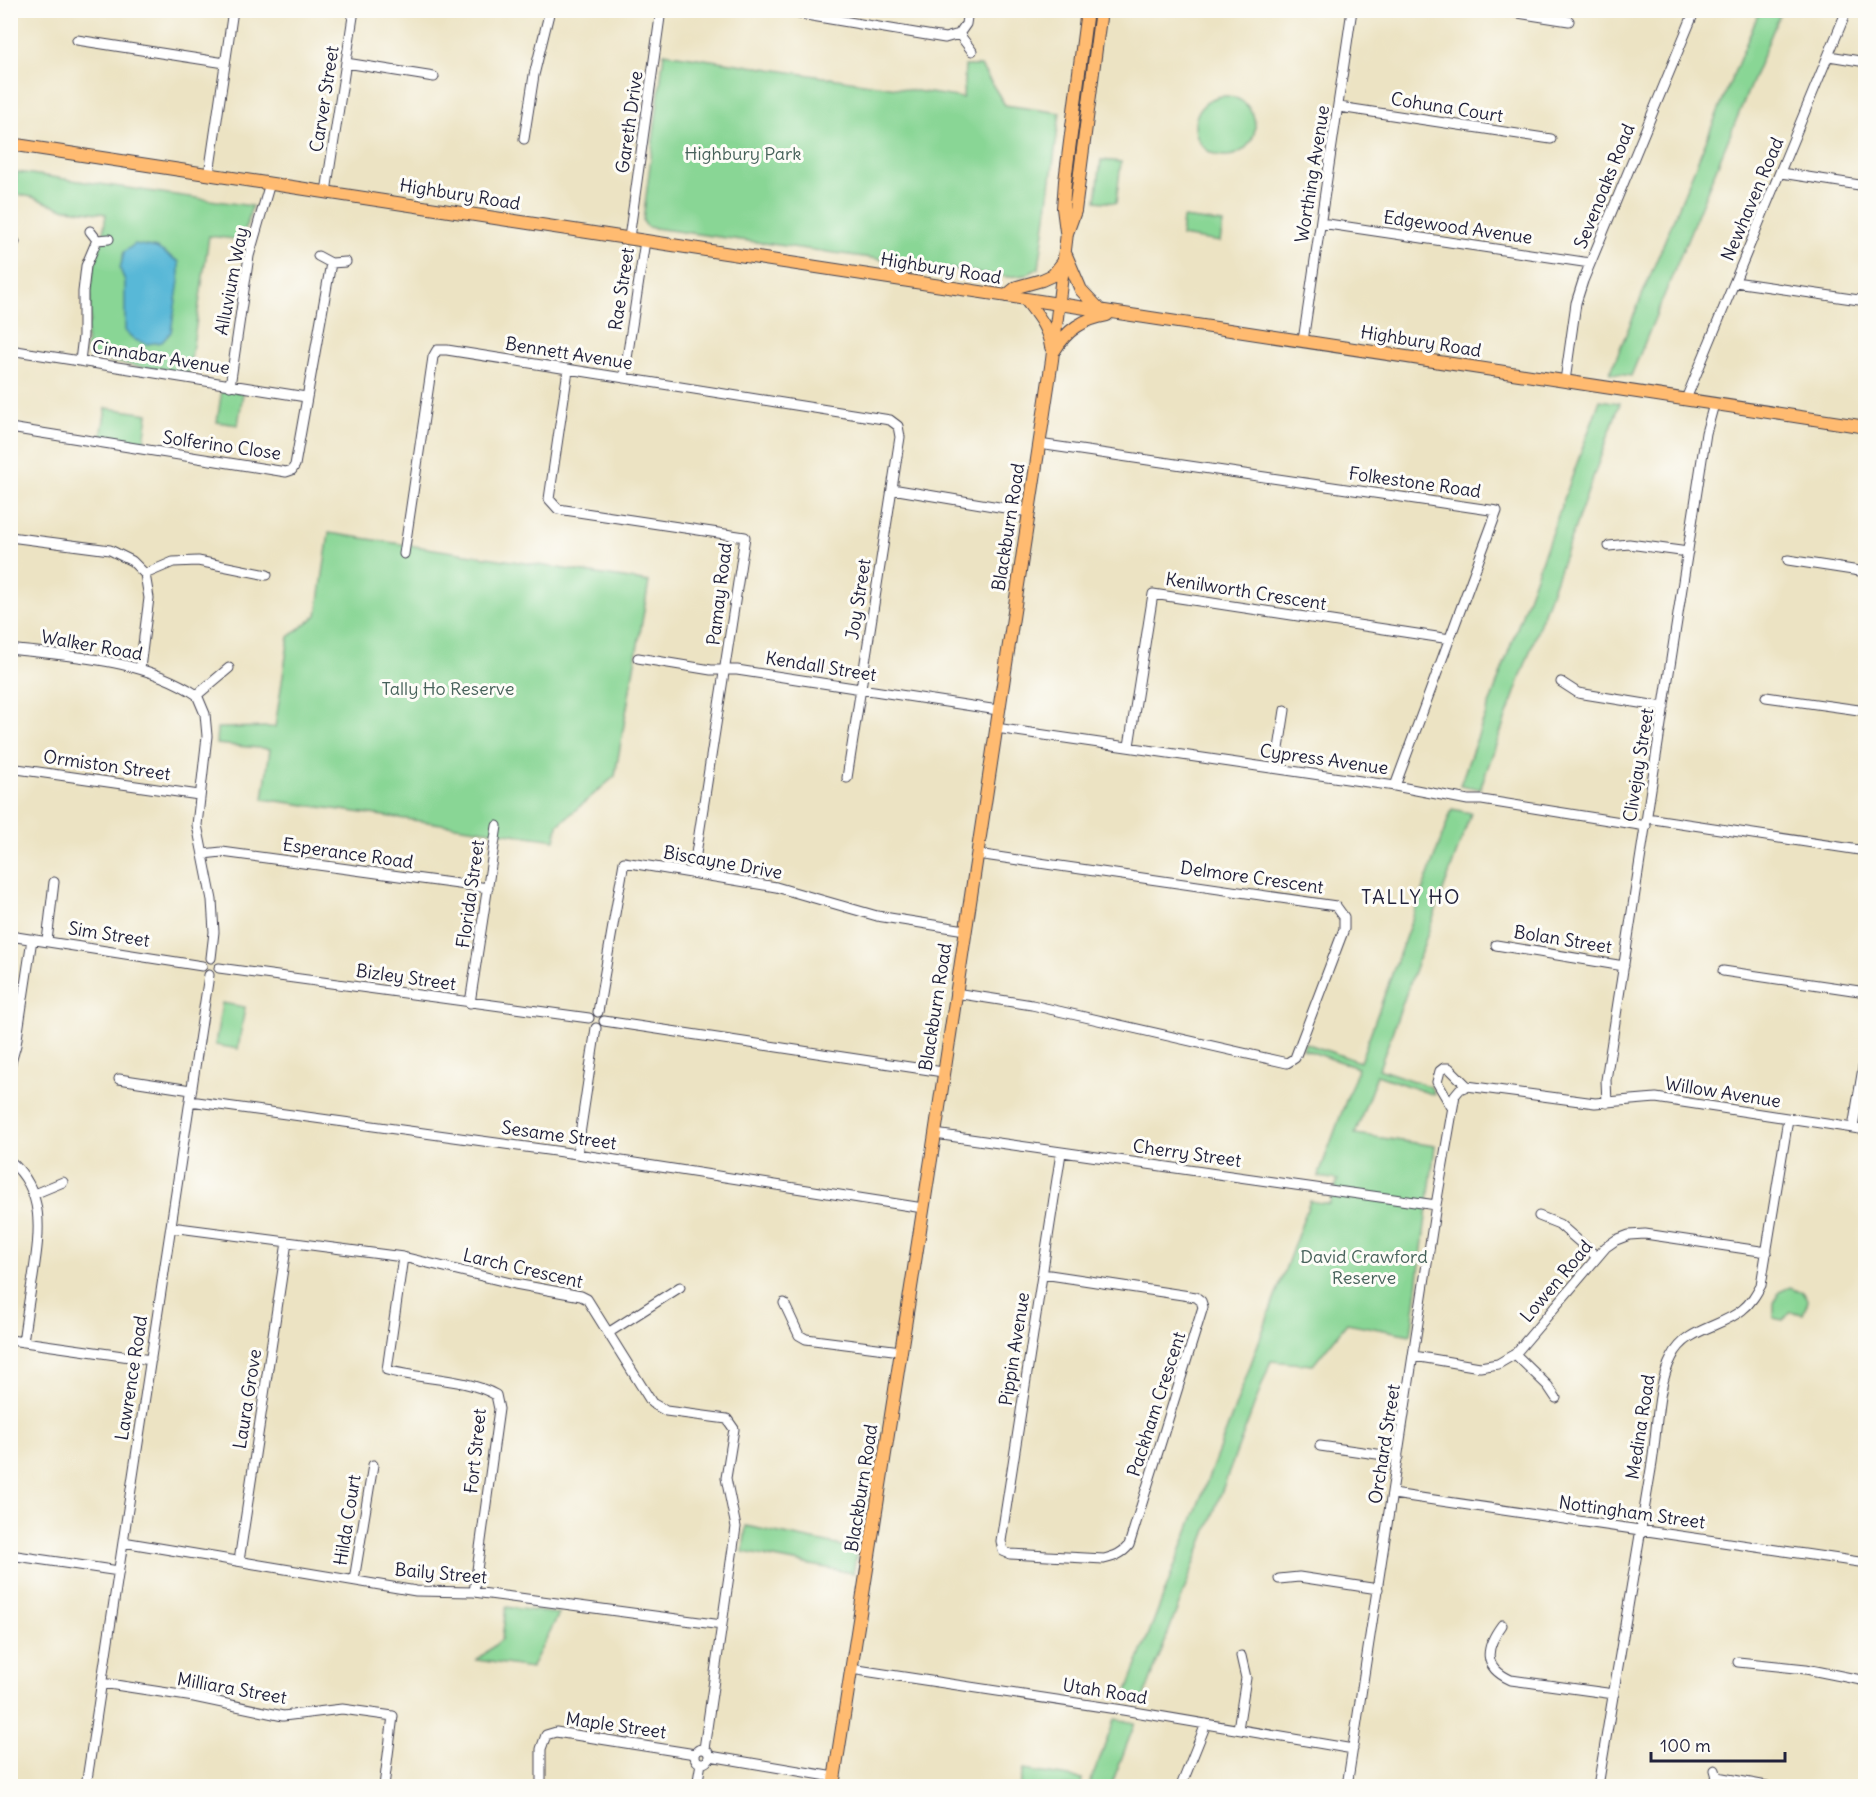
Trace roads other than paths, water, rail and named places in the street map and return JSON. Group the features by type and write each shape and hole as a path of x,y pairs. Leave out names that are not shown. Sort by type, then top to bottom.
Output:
{"main road":[{"name":"Blackburn Road","path":"1067,232 1063,208 1065,181 1087,10"},
{"name":"Blackburn Road","path":"833,1781 935,1134 1053,356 1067,232 1074,211 1101,10"},
{"name":"Highbury Road","path":"10,144 1866,427"},
{"path":"1006,296 1017,287 1053,275 1064,256"},
{"path":"1064,256 1081,290 1100,310"},
{"path":"1026,300 1042,319 1047,329 1053,356"},
{"path":"1053,356 1060,341 1077,325 1096,317 1114,314"}],"street":[{"path":"209,174 233,10"},
{"name":"Carver Street","path":"326,192 354,10"},
{"path":"524,139 534,75 550,10"},
{"name":"Gareth Drive","path":"629,238 661,10"},
{"path":"776,10 945,38 959,34 966,24 968,10"},
{"name":"Worthing Avenue","path":"1303,341 1352,10"},
{"path":"1499,10 1569,21"},
{"name":"Sevenoaks Road","path":"1565,381 1576,303 1590,263 1695,10"},
{"name":"Newhaven Road","path":"1686,399 1847,10"},
{"path":"959,34 972,51"},
{"path":"77,40 225,63"},
{"path":"1829,56 1866,62"},
{"path":"346,63 434,76"},
{"name":"Cohuna Court","path":"1338,107 1551,139"},
{"path":"1781,173 1866,186"},
{"name":"Alluvium Way","path":"230,386 249,256 270,183"},
{"name":"Edgewood Avenue","path":"1321,223 1590,263"},
{"path":"90,231 97,240"},
{"path":"97,240 109,239"},
{"path":"80,361 84,336 83,292 86,266 97,240"},
{"name":"Rae Street","path":"624,378 645,241"},
{"path":"318,256 331,263 346,261"},
{"name":"Solferino Close","path":"10,429 286,472 292,470 295,465 331,263"},
{"path":"1735,282 1866,301"},
{"name":"Cinnabar Avenue","path":"10,350 306,397"},
{"name":"Bennett Avenue","path":"404,554 433,357 437,350 890,420 898,426"},
{"name":"Pamay Road","path":"568,370 549,499 558,509 745,537 693,873"},
{"name":"Clivejay Street","path":"1607,1102 1606,1080 1710,403"},
{"name":"Joy Street","path":"847,778 900,437 898,426"},
{"name":"Folkestone Road","path":"1039,444 1497,511 1395,786"},
{"path":"892,489 1029,512"},
{"path":"10,537 110,550 132,561 145,574 149,597 140,668"},
{"path":"1609,546 1629,544 1688,552"},
{"path":"1788,560 1866,572"},
{"path":"145,574 173,562 198,561 267,575"},
{"name":"Kenilworth Crescent","path":"1129,747 1153,594 1450,639"},
{"name":"Walker Road","path":"10,649 140,668 179,683 197,695"},
{"name":"Kendall Street","path":"638,658 711,670 737,670 998,710"},
{"path":"212,958 214,932 212,900 197,825 207,736 205,714 197,695 229,668"},
{"path":"1561,682 1578,693 1664,707"},
{"path":"1766,697 1866,711"},
{"path":"1276,768 1285,710"},
{"name":"Cypress Avenue","path":"996,728 1395,786 1468,800 1866,851"},
{"name":"Ormiston Street","path":"10,768 199,795"},
{"name":"Florida Street","path":"470,1003 497,826"},
{"name":"Esperance Road","path":"203,854 222,852 488,888"},
{"name":"Delmore Crescent","path":"956,993 1032,1005 1287,1064 1295,1058 1344,929 1344,917 1336,906 977,854"},
{"name":"Biscayne Drive","path":"601,1016 624,862 776,887 878,916 965,930"},
{"path":"47,941 54,882"},
{"name":"Sim Street","path":"10,936 202,966"},
{"path":"10,1066 16,1045 32,939"},
{"name":"Bolan Street","path":"1496,945 1624,966"},
{"path":"212,958 218,962 219,968 215,974 209,975 203,971 202,966 206,960 212,958"},
{"name":"Bizley Street","path":"219,968 589,1018"},
{"path":"1723,971 1866,992"},
{"name":"Lawrence Road","path":"86,1786 209,975"},
{"path":"596,1028 589,1024 589,1018 593,1013 943,1072"},
{"path":"596,1028 602,1025 601,1016"},
{"path":"576,1154 596,1028"},
{"path":"1853,1128 1866,1050"},
{"path":"1444,1068 1449,1068 1467,1086 1455,1095 1451,1106 1437,1083 1440,1071 1444,1068"},
{"path":"119,1079 191,1090"},
{"name":"Willow Avenue","path":"1467,1086 1595,1103 1656,1098 1866,1130"},
{"name":"Sesame Street","path":"190,1101 576,1154 922,1208"},
{"name":"Orchard Street","path":"1347,1786 1451,1106"},
{"name":"Medina Road","path":"1598,1786 1665,1371 1673,1354 1682,1343 1698,1331 1731,1318 1749,1304 1761,1285 1788,1119"},
{"name":"Cherry Street","path":"935,1134 1436,1205"},
{"name":"Pippin Avenue","path":"1004,1551 1001,1541 1061,1153"},
{"path":"10,1161 21,1172 34,1194 38,1215 39,1236 23,1342"},
{"path":"34,1194 63,1182"},
{"path":"1539,1216 1559,1224 1597,1257"},
{"name":"Larch Crescent","path":"171,1227 403,1257 515,1284 580,1296 587,1299 652,1403 666,1411 727,1419 734,1429 726,1478 736,1527 703,1753"},
{"name":"Lowen Road","path":"1414,1356 1480,1367 1498,1364 1515,1354 1597,1257 1616,1240 1629,1236 1646,1234 1767,1252"},
{"name":"Laura Grove","path":"239,1561 287,1242"},
{"name":"Fort Street","path":"403,1257 387,1370 481,1387 496,1395 500,1409 474,1592"},
{"name":"Packham Crescent","path":"1004,1551 1010,1554 1104,1559 1124,1551 1129,1545 1203,1307 1201,1301 1196,1298 1042,1274"},
{"path":"608,1333 680,1287"},
{"path":"784,1303 799,1335 806,1339 901,1352"},
{"path":"10,1340 151,1360"},
{"path":"1515,1354 1548,1386 1556,1398"},
{"path":"1320,1446 1398,1457"},
{"name":"Hilda Court","path":"354,1580 373,1465"},
{"name":"Nottingham Street","path":"1393,1494 1866,1563"},
{"name":"Baily Street","path":"123,1542 416,1591 474,1592 722,1625"},
{"path":"10,1555 119,1571"},
{"path":"1279,1579 1299,1577 1378,1589"},
{"path":"1502,1625 1492,1638 1489,1649 1489,1661 1493,1669 1501,1675 1511,1680 1614,1694"},
{"path":"1730,1653 1736,1664 1806,1669 1866,1681"},
{"path":"1238,1729 1246,1678 1241,1656"},
{"name":"Utah Road","path":"851,1669 1353,1749"},
{"name":"Milliara Street","path":"102,1683 194,1697 283,1716 342,1709 393,1716 384,1786"},
{"path":"1181,1786 1206,1724"},
{"name":"Maple Street","path":"541,1786 541,1749 546,1735 556,1732 703,1753 833,1781"},
{"path":"697,1786 701,1763 706,1762 703,1753"},
{"path":"1710,1786 1716,1774 1767,1786"}],"water":[{"path":"135,244 157,248 179,262 179,281 171,332 162,342 147,344 135,340 125,331 125,281 120,269 124,252"}],"district":[{"name":"TALLY HO","path":"1411,896"}],"park label":[{"name":"Highbury Park","path":"743,153"},
{"name":"Tally Ho Reserve","path":"448,688"},
{"name":"David Crawford Reserve","path":"1364,1266"}]}
